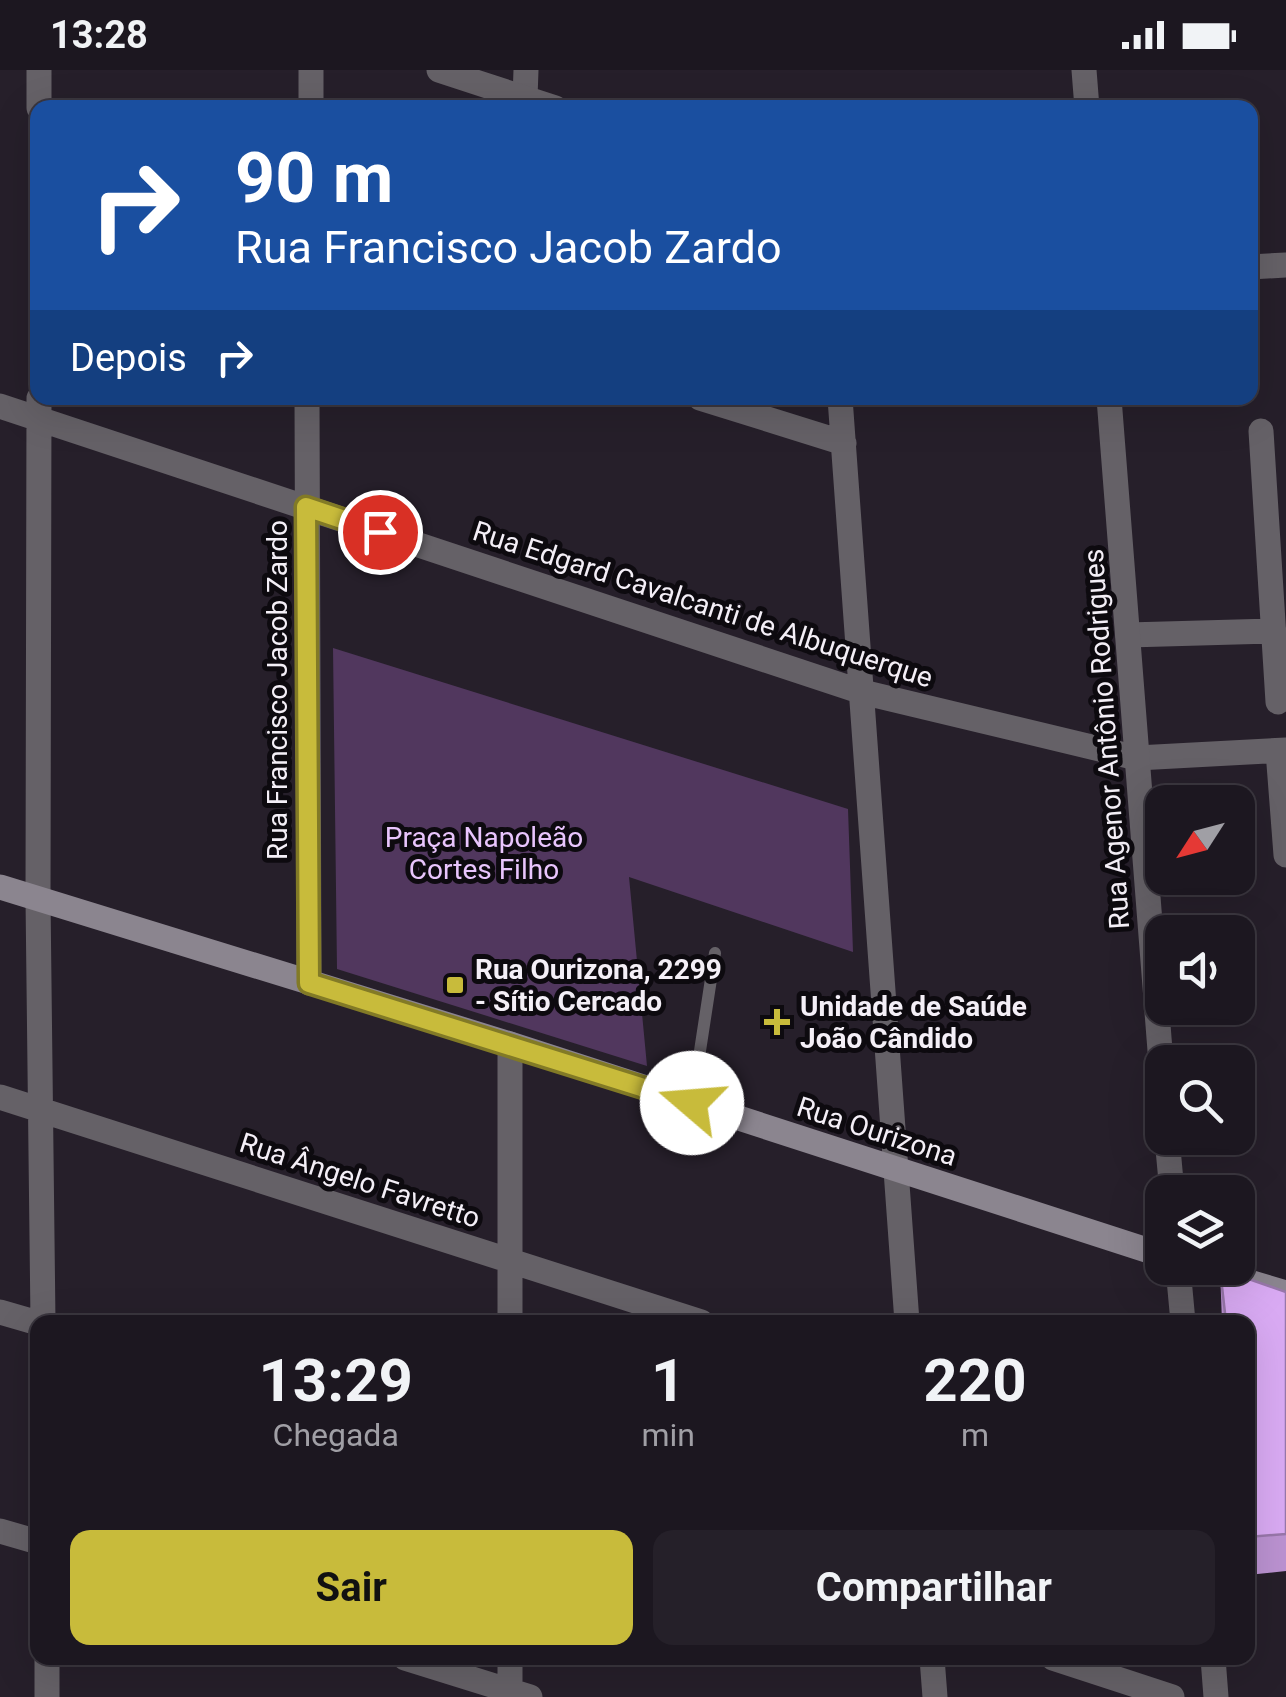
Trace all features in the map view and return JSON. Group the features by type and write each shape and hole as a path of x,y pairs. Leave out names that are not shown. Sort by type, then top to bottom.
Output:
{"main road":[{"name":"Rua Ourizona","path":"0,887 510,1044 1145,1250"},
{"path":"1255,1284 1286,1293"}],"street":[{"path":"39,70 39,100"},
{"path":"311,70 311,100"},
{"path":"439,70 531,100"},
{"path":"525,98 526,70"},
{"path":"1084,70 1086,100"},
{"path":"1258,267 1286,265"},
{"name":"Rua Francisco Jacob Zardo","path":"308,405 309,983"},
{"path":"722,405 844,443"},
{"path":"841,405 907,1315"},
{"name":"Rua Agenor Antônio Rodrigues","path":"1110,405 1160,1045"},
{"name":"Rua Edgard Cavalcanti de Albuquerque","path":"0,406 39,408 306,507 862,692 1138,758 1282,751"},
{"path":"39,408 40,1315"},
{"path":"1261,432 1278,702"},
{"path":"1128,635 1274,631"},
{"path":"1282,751 1286,855"},
{"path":"510,1044 510,1315"},
{"name":"Rua Ângelo Favretto","path":"0,1097 679,1315"},
{"path":"1179,1285 1181,1315"},
{"path":"0,1312 30,1320"},
{"path":"0,1531 30,1540"},
{"path":"47,1665 47,1697"},
{"path":"425,1665 517,1695 511,1665"},
{"path":"933,1665 935,1697"},
{"path":"1074,1665 1172,1697"},
{"path":"1214,1665 1216,1697"}],"lane":[{"path":"692,1103 716,953"}],"green space":[{"name":"Praça Napoleão Cortes Filho","path":"333,648 848,809 853,952 629,877 647,1066 337,969"}],"building":[{"path":"1255,1281 1286,1292 1286,1534 1255,1536 1255,1315 1225,1315 1222,1285 1255,1285"}],"place":[{"name":"Rua Ourizona, 2299 - Sítio Cercado","path":"455,985"},
{"name":"Unidade de Saúde João Cândido","path":"777,1022"}],"route":[{"path":"380,532 306,507 309,983 692,1103"}]}
